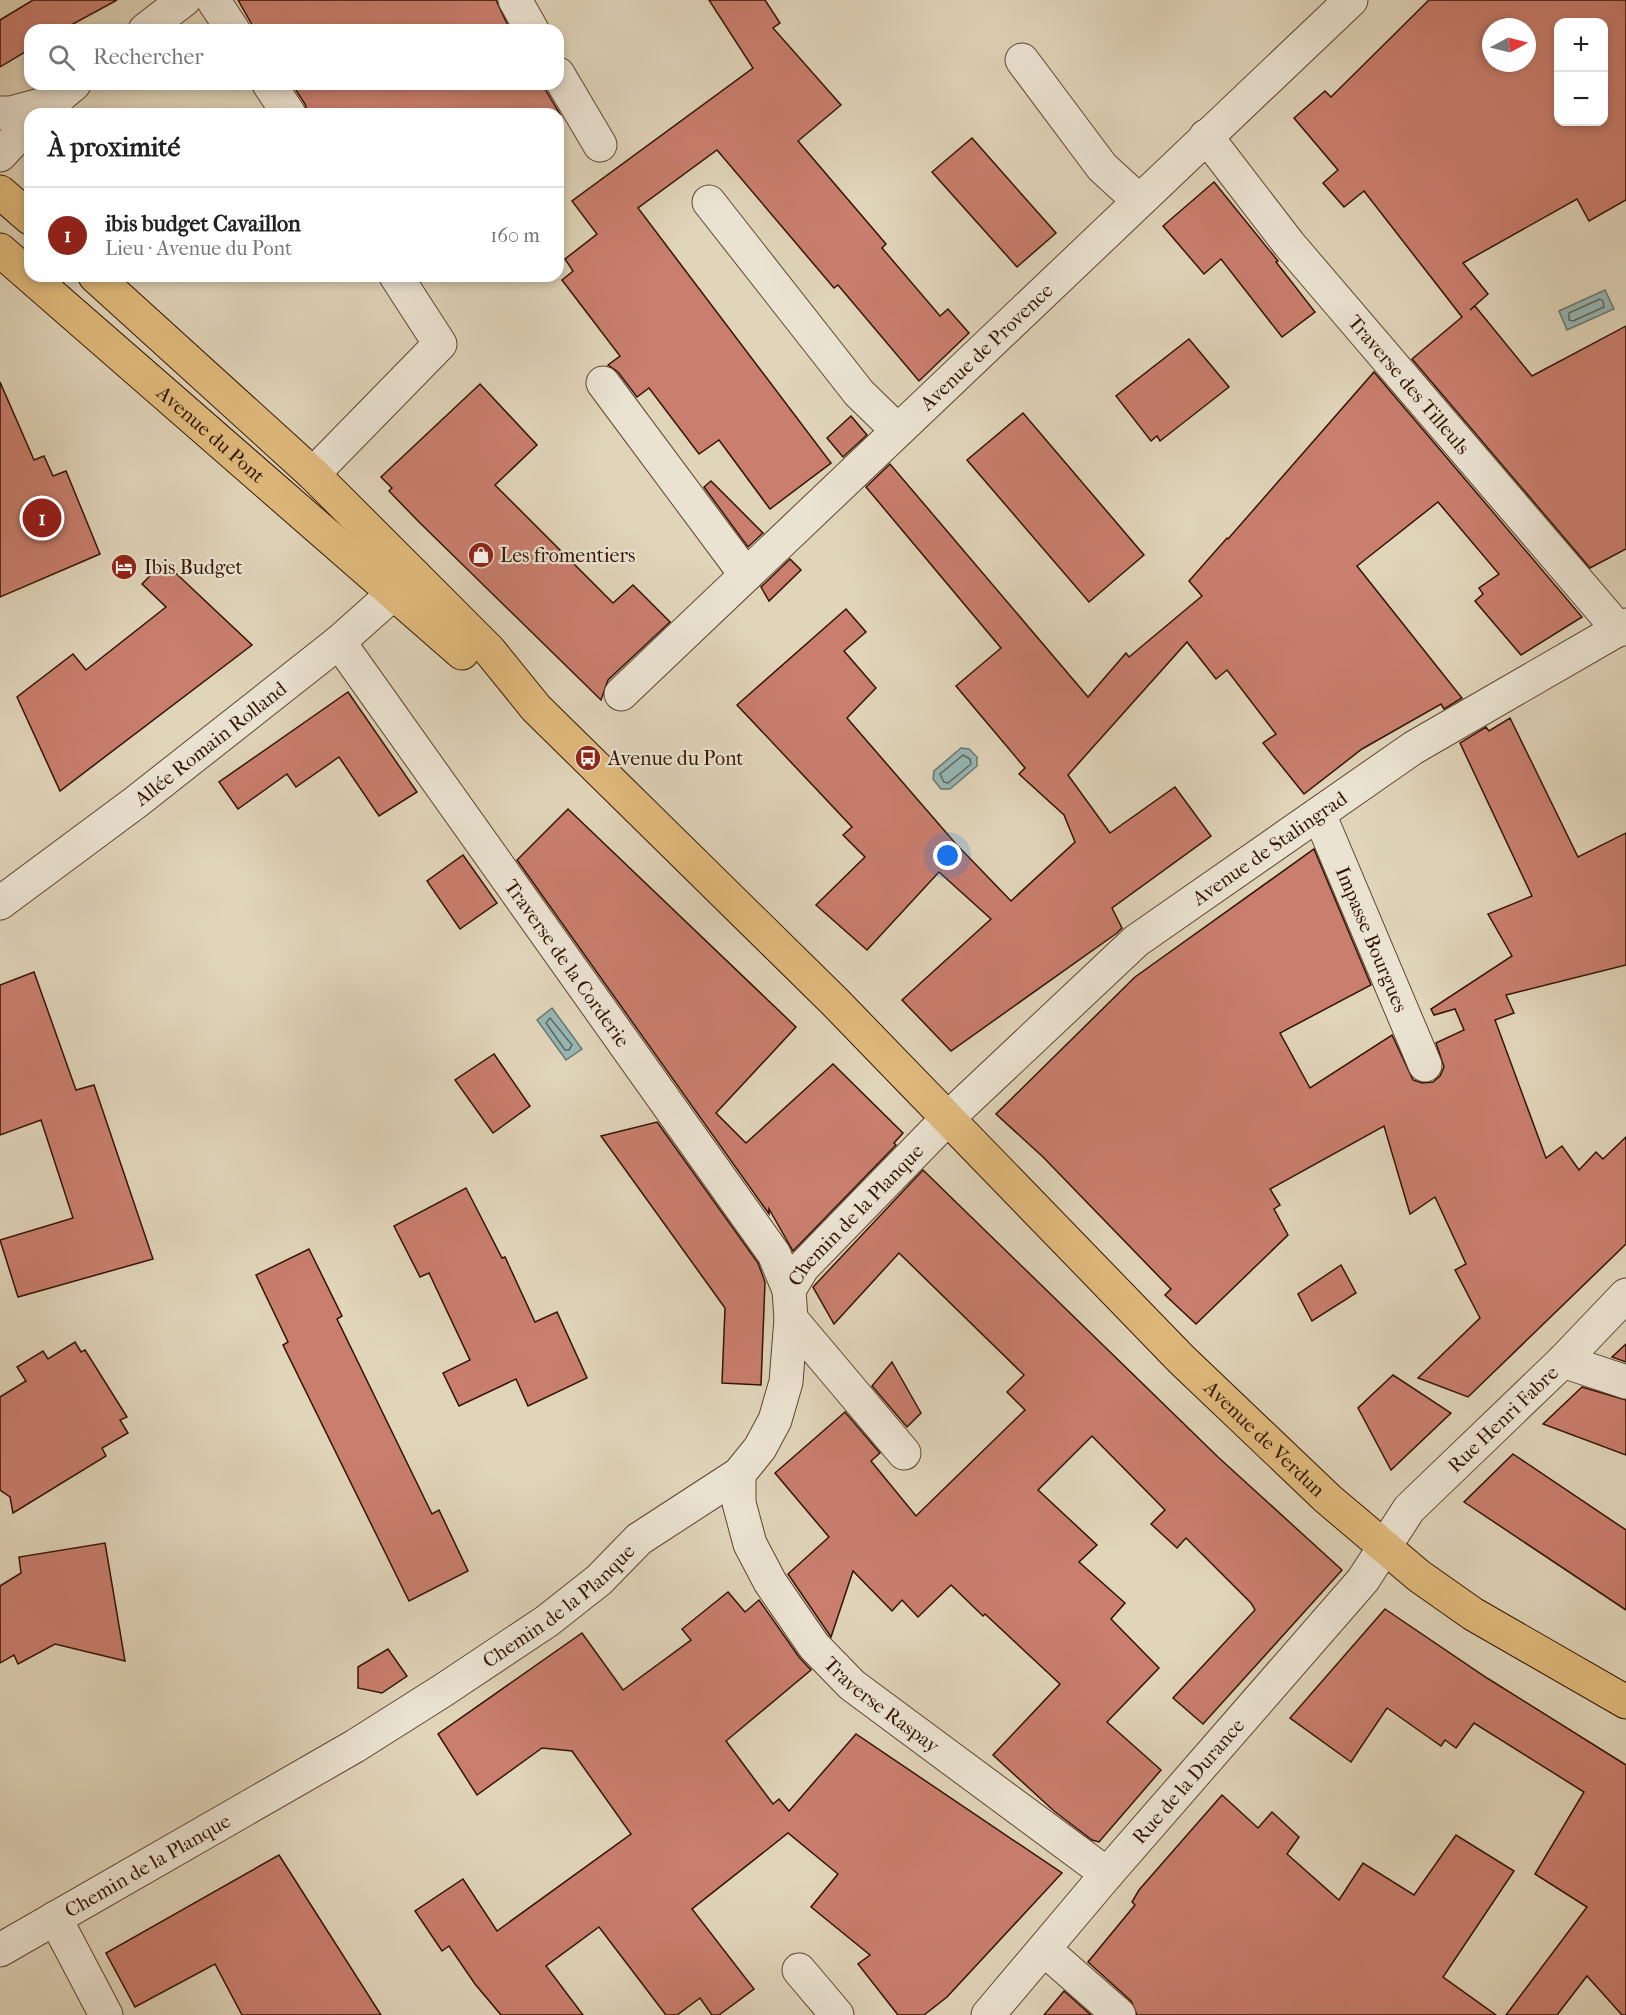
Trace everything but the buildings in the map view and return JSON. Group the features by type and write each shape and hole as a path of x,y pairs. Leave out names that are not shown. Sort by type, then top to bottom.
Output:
{"main road":[{"path":"0,192 24,213"},
{"name":"Avenue du Pont","path":"0,250 24,270"},
{"name":"Avenue du Pont","path":"39,282 404,584 489,650 536,708 835,1002 948,1118"},
{"name":"Avenue du Pont","path":"102,282 313,474 404,584"},
{"name":"Avenue de Verdun","path":"948,1118 1181,1359 1328,1499 1419,1576 1473,1614 1626,1702"}],"street":[{"path":"153,24 184,0"},
{"path":"213,0 229,24"},
{"path":"515,0 529,24"},
{"name":"Avenue de Provence","path":"621,694 1138,200 1351,0"},
{"path":"1022,60 1102,167 1138,200"},
{"path":"564,84 600,145"},
{"path":"45,108 67,90"},
{"path":"273,90 285,108"},
{"path":"0,113 24,113"},
{"path":"0,155 24,129"},
{"name":"Traverse des Tilleuls","path":"1206,136 1289,244 1622,628"},
{"path":"709,202 859,393 897,430"},
{"path":"313,474 440,344 400,282"},
{"path":"603,383 746,575"},
{"name":"Allée Romain Rolland","path":"0,903 136,802 339,642 404,584"},
{"name":"Avenue de Stalingrad","path":"948,1118 1136,941 1413,748 1622,628"},
{"name":"Traverse de la Corderie","path":"339,642 774,1254 790,1305"},
{"name":"Impasse Bourgues","path":"1319,814 1425,1065"},
{"name":"Chemin de la Planque","path":"0,1950 355,1746 442,1691 555,1614 599,1580 639,1539 739,1474 760,1448 775,1420 786,1383 790,1305 803,1267 948,1118"},
{"name":"Rue Henri Fabre","path":"1385,1547 1409,1509 1563,1361 1626,1296"},
{"path":"790,1305 904,1453"},
{"path":"1563,1361 1626,1382"},
{"name":"Traverse Raspay","path":"739,1474 739,1503 750,1544 770,1582 814,1646 852,1684 1107,1874"},
{"name":"Rue de la Durance","path":"988,2015 1107,1874 1363,1580 1385,1547"},
{"path":"55,1918 106,2015"},
{"path":"1045,1950 1119,2015"},
{"path":"800,1970 837,2015"}],"water":[{"path":"1605,290 1614,309 1567,330 1559,311"},
{"path":"961,748 969,749 977,757 977,766 950,789 941,789 933,779 934,771"},
{"path":"552,1008 582,1049 566,1060 537,1020"}],"place":[{"name":"ibis budget Cavaillon","path":"42,518"},
{"name":"Les fromentiers","path":"481,555"},
{"name":"Ibis Budget","path":"124,567"},
{"name":"Avenue du Pont","path":"588,758"}]}
